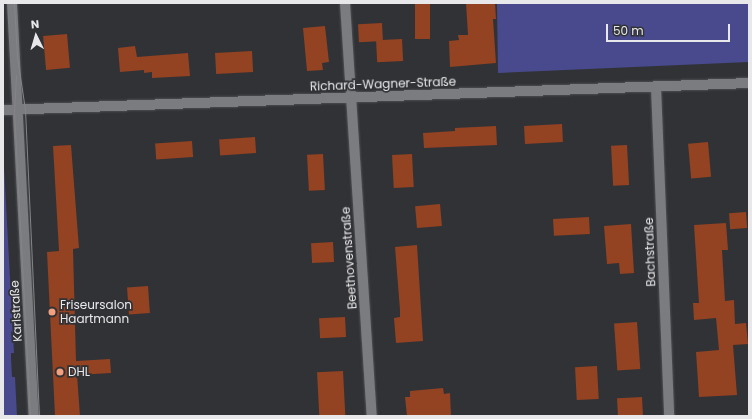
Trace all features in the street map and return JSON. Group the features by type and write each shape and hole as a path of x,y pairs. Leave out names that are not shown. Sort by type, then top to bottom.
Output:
{"street":[{"name":"Karlstraße","path":"12,3 34,416"},
{"name":"Beethovenstraße","path":"345,3 372,416"},
{"name":"Richard-Wagner-Straße","path":"3,110 749,83"},
{"name":"Bachstraße","path":"656,87 669,416"}],"shaded area":[{"path":"497,3 748,3 749,62 498,73"},
{"path":"3,148 14,353 11,353 12,377 15,377 17,416 3,416"}],"building":[{"path":"415,3 430,3 430,39 415,39"},
{"path":"466,3 495,3 496,19 493,19 496,63 450,67 449,41 459,40 458,35 468,35"},
{"path":"382,23 383,41 359,42 358,24"},
{"path":"325,26 329,62 322,63 323,70 307,71 303,28"},
{"path":"67,34 70,68 46,70 43,36"},
{"path":"402,39 403,61 377,62 376,40"},
{"path":"135,46 137,57 188,53 190,76 152,78 152,72 144,73 144,70 120,72 118,48"},
{"path":"252,51 253,72 216,74 215,53"},
{"path":"562,124 563,142 525,144 524,126"},
{"path":"496,126 497,145 424,148 423,133 455,131 455,128"},
{"path":"255,137 256,153 220,155 219,140"},
{"path":"192,141 193,157 156,160 155,144"},
{"path":"708,142 711,177 691,179 688,144"},
{"path":"71,145 79,248 73,249 76,361 110,359 111,373 77,375 80,416 55,416 47,252 59,251 53,146"},
{"path":"627,145 629,185 613,186 611,146"},
{"path":"323,154 325,190 309,191 307,155"},
{"path":"412,154 414,187 394,188 392,155"},
{"path":"440,204 442,226 417,228 415,206"},
{"path":"746,212 747,228 730,229 729,213"},
{"path":"589,217 590,234 554,236 553,219"},
{"path":"726,223 728,250 722,250 725,301 734,300 735,324 746,323 748,344 733,345 737,395 699,397 696,352 719,350 716,318 694,320 693,303 699,303 694,225"},
{"path":"631,224 634,273 620,274 619,263 607,264 604,226"},
{"path":"333,242 334,262 312,263 311,243"},
{"path":"417,245 423,341 396,343 394,318 400,317 400,310 395,247"},
{"path":"148,286 150,313 129,314 127,287"},
{"path":"345,317 346,337 320,338 319,318"},
{"path":"637,322 640,369 617,370 614,324"},
{"path":"597,366 599,399 577,400 575,367"},
{"path":"343,371 345,416 319,416 317,372"},
{"path":"443,388 444,394 450,393 451,416 407,416 405,397 410,397 410,391"},
{"path":"642,397 643,416 618,416 617,398"}],"tram line":[{"path":"14,3 17,57 25,109 39,416"},
{"path":"16,75 14,110 30,416"}],"place":[{"name":"Friseursalon Haartmann","path":"52,312"},
{"name":"DHL","path":"60,372"}]}
